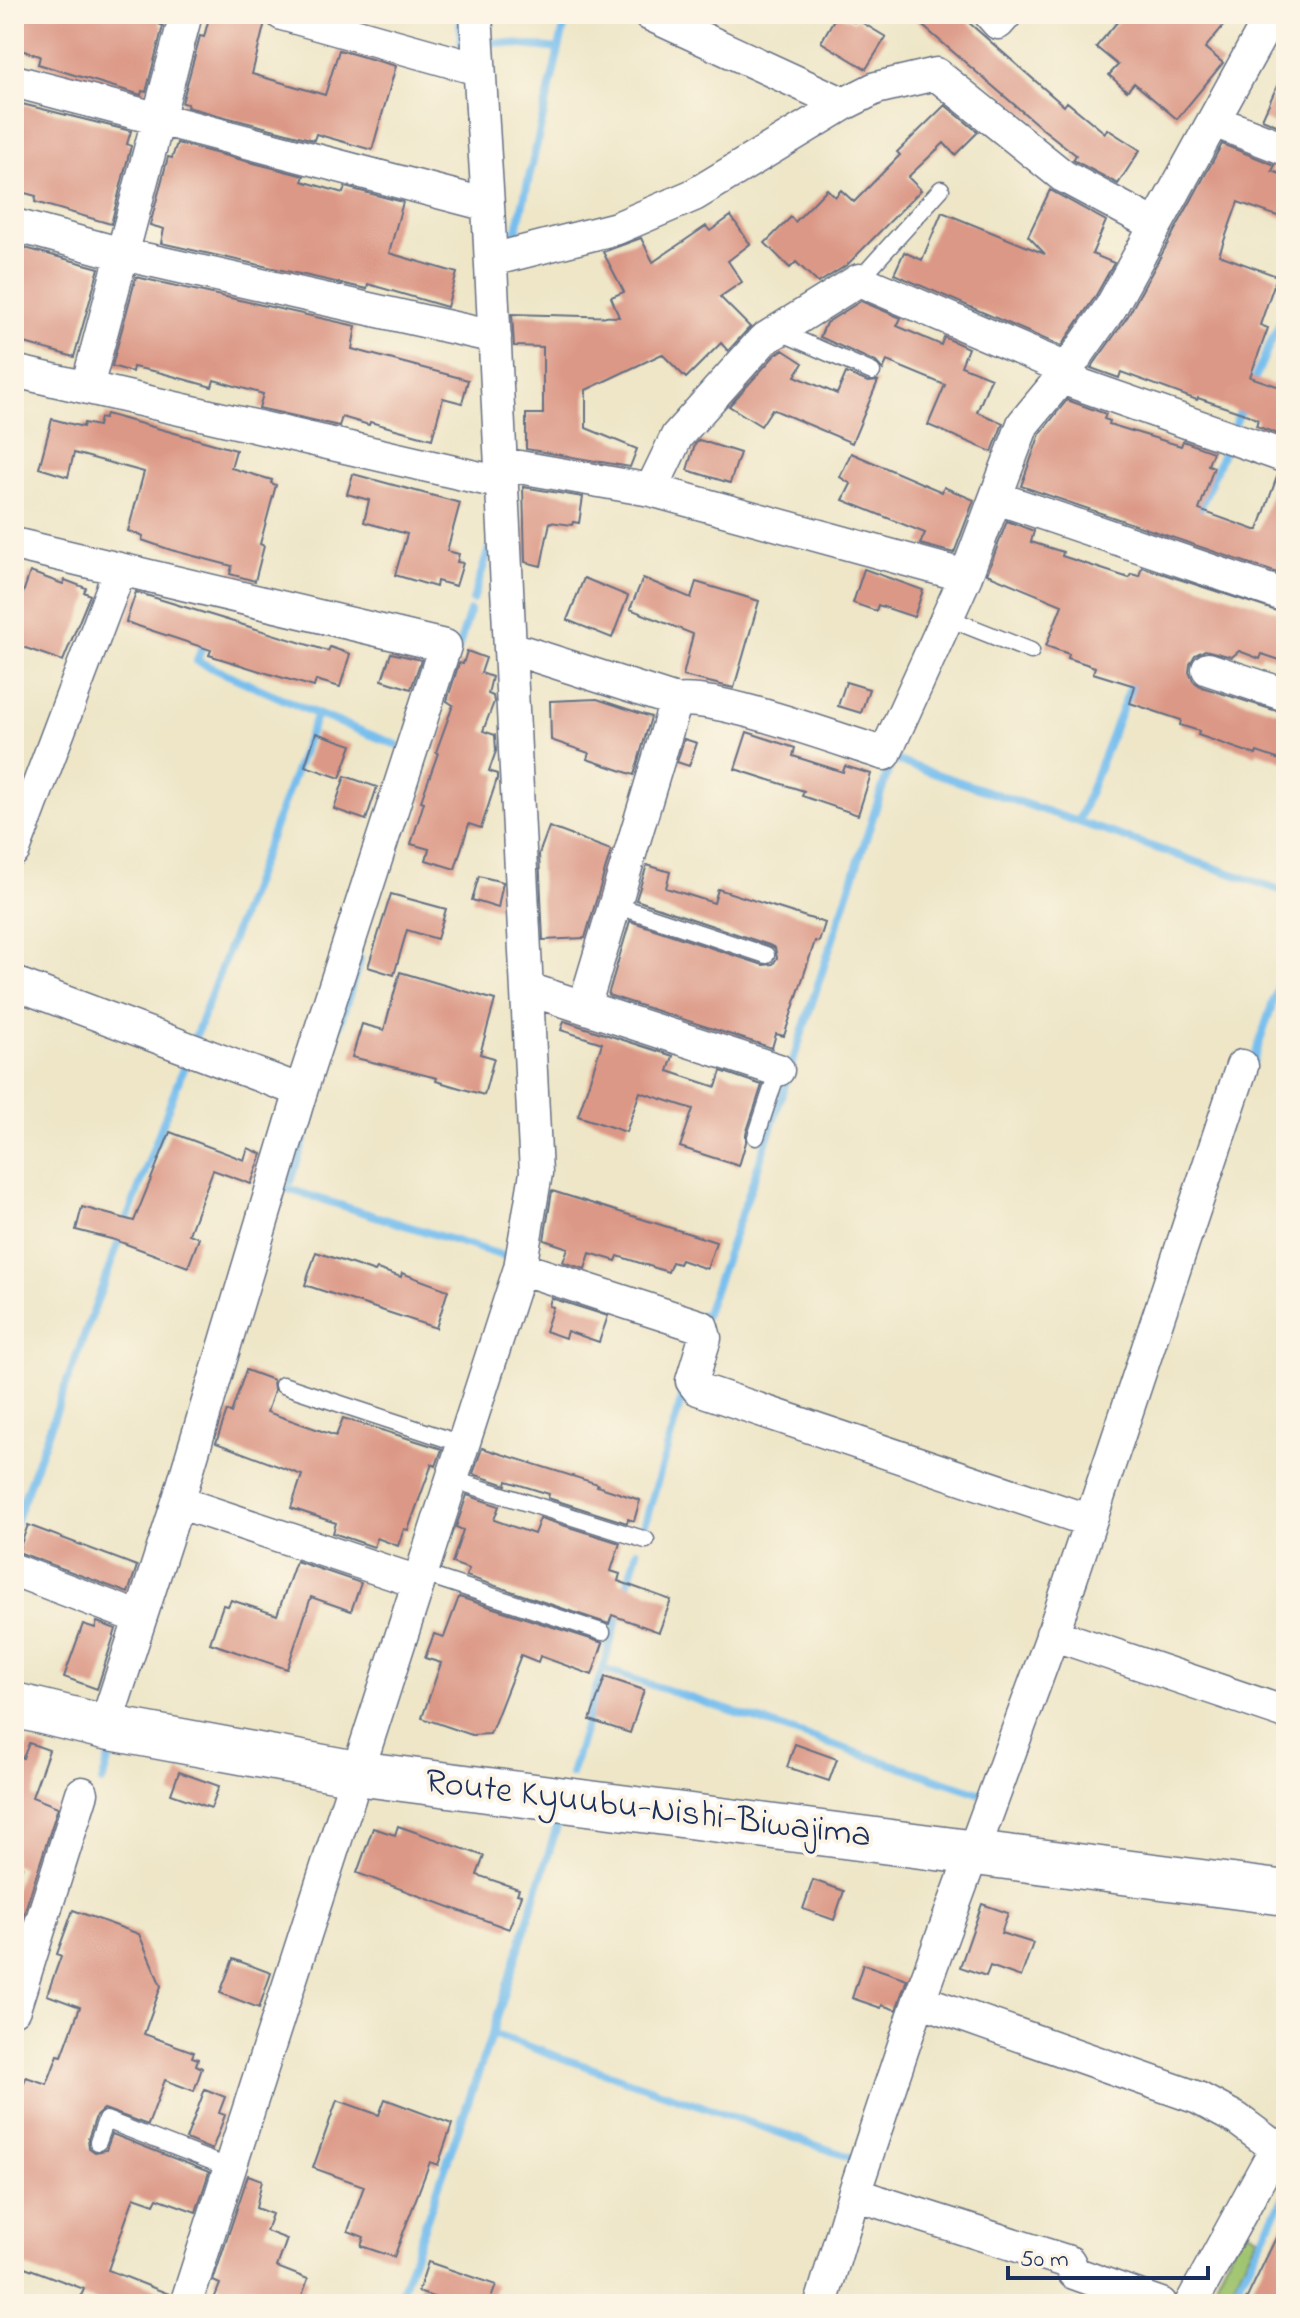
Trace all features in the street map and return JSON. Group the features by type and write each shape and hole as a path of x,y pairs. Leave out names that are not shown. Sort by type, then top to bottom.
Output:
{"main road":[{"name":"Route Kyuubu-Nishi-Biwajima","path":"14,1705 105,1727 356,1773 1286,1893"}],"street":[{"path":"87,387 186,14"},
{"path":"282,14 478,69"},
{"path":"186,2304 520,1268 536,1173 476,14"},
{"path":"990,14 998,23 1006,14"},
{"path":"511,648 676,701 688,699 743,711 885,754 966,576 1023,424 1064,374 1111,307 1272,14"},
{"path":"664,16 844,104"},
{"path":"491,260 617,228 694,195 844,104 876,88 936,74 1063,176 1155,225"},
{"path":"14,81 488,205"},
{"path":"1214,121 1286,149"},
{"path":"14,225 122,254 495,337"},
{"path":"651,490 677,436 763,340 859,280 1064,374 1286,457"},
{"path":"14,371 502,474 651,490 966,576"},
{"path":"997,498 1286,596"},
{"path":"14,544 445,646 301,1091 178,1502 105,1727"},
{"path":"14,850 120,569"},
{"path":"1208,669 1286,695"},
{"path":"584,1007 676,701"},
{"path":"14,983 301,1091"},
{"path":"528,989 778,1070"},
{"path":"821,2304 919,2000 1052,1634 1242,1066"},
{"path":"520,1268 702,1327 705,1338 692,1381 698,1389 1090,1521"},
{"path":"178,1502 419,1578"},
{"path":"14,1570 140,1618"},
{"path":"1052,1634 1286,1713"},
{"path":"14,2009 21,1961 82,1793"},
{"path":"919,2000 1198,2098 1281,2145 1191,2304"},
{"path":"854,2194 1069,2262 1074,2273 1161,2304"}],"lane":[{"path":"859,280 941,189"},
{"path":"778,331 872,372"},
{"path":"948,618 1031,651"},
{"path":"615,905 766,955"},
{"path":"756,1137 778,1070"},
{"path":"283,1385 462,1444"},
{"path":"451,1479 646,1540"},
{"path":"419,1578 602,1632"},
{"path":"98,2142 106,2120 229,2168"}],"green space":[{"path":"1243,2228 1258,2236 1225,2301 1210,2294"}],"building":[{"path":"14,14 162,14 159,24 163,26 146,92 142,91 141,95 38,64 40,56 14,48"},
{"path":"210,14 264,14 265,22 252,74 325,95 339,50 396,66 372,150 316,134 314,140 187,107 188,104 182,103 200,36 204,37"},
{"path":"837,14 854,22 856,19 886,37 866,69 821,42"},
{"path":"909,14 959,14 1064,106 1067,102 1105,133 1107,129 1140,150 1118,184 1073,160 1076,155"},
{"path":"1124,14 1233,14 1205,48 1223,63 1177,119 1134,83 1127,91 1109,75 1118,65 1096,47"},
{"path":"1286,66 1286,129 1262,119"},
{"path":"14,102 131,131 127,144 131,146 111,224 35,202 36,196 14,190"},
{"path":"945,105 978,132 955,155 944,143 908,177 921,190 847,265 818,283 796,262 790,268 765,243 791,217 795,222 827,189 835,197 841,190 854,202 900,155 897,152"},
{"path":"177,143 304,176 302,181 343,193 345,187 403,202 389,253 457,273 447,307 368,284 367,289 161,243 164,229 150,225 168,157 172,158"},
{"path":"1222,144 1275,165 1272,171 1286,176 1286,219 1238,202 1219,255 1277,276 1260,325 1268,328 1250,377 1286,389 1286,437 1256,426 1258,420 1248,415 1121,372 1119,378 1091,368 1128,316"},
{"path":"1050,190 1106,221 1092,254 1114,263 1061,346 894,274 904,252 922,260 942,212 1045,254 1028,236"},
{"path":"731,216 750,244 728,261 742,282 720,297 750,327 728,351 721,343 686,378 662,354 586,390 586,428 637,449 630,467 526,449 526,414 543,414 543,347 514,346 512,314 619,317 611,297 624,292 603,252 641,238 653,262 706,226 710,231"},
{"path":"14,245 99,268 74,357 14,340"},
{"path":"136,277 356,326 352,349 468,380 462,403 443,398 432,439 370,422 369,425 342,417 339,426 259,408 263,394 214,380 212,387 158,372 133,367 132,372 112,366"},
{"path":"861,301 901,318 897,326 941,345 944,337 968,348 961,366 991,378 977,412 1003,423 992,452 928,425 945,385 887,361 883,370 876,362 820,337 826,323"},
{"path":"783,350 803,363 795,376 837,394 846,373 868,382 878,381 852,443 772,409 761,426 729,406"},
{"path":"1067,400 1106,414 1104,419 1110,421 1109,424 1181,446 1183,441 1213,452 1208,465 1214,467 1199,510 1255,530 1258,530 1278,474 1286,476 1286,576 1021,486 1040,434"},
{"path":"106,414 236,450 231,468 272,480 271,483 276,485 260,544 264,546 255,581 230,574 232,566 171,550 142,540 143,536 128,531 144,472 74,453 68,477 39,468 52,419 83,427 84,423 98,426 100,418 104,419"},
{"path":"699,440 740,453 730,483 687,470"},
{"path":"851,453 942,492 944,487 974,500 954,553 920,544 925,533 843,500 851,484 840,477"},
{"path":"353,474 460,503 447,551 459,554 457,562 463,563 456,586 437,581 436,587 395,575 407,534 364,522 369,500 347,494"},
{"path":"523,487 583,497 579,523 550,522 541,566 525,562"},
{"path":"1007,521 1034,531 1031,542 1063,552 1062,556 1129,578 1131,574 1139,576 1142,567 1286,614 1286,662 1262,654 1260,659 1239,651 1232,657 1205,650 1195,655 1189,672 1193,681 1202,687 1286,714 1286,762 1198,735 1199,731 1180,725 1181,720 1130,703 1135,686 1093,673 1095,667 1046,646 1062,605 987,574"},
{"path":"864,569 923,590 914,617 878,605 876,611 853,603"},
{"path":"30,572 63,584 65,580 86,588 84,592 90,595 63,661 14,644 14,590 23,593"},
{"path":"584,578 628,596 612,638 567,620"},
{"path":"643,578 691,598 696,582 759,601 734,688 683,676 693,634 630,609"},
{"path":"136,592 328,651 330,647 350,654 340,687 316,680 314,687 263,672 209,655 211,650 126,622"},
{"path":"467,651 486,658 481,673 492,677 488,694 493,696 494,702 483,731 495,735 496,751 489,771 497,774 497,779 481,828 469,824 455,869 426,860 429,849 411,844 424,802 421,801 453,705 447,701 459,663 463,664"},
{"path":"391,653 421,660 411,689 382,680"},
{"path":"846,682 869,689 861,713 838,706"},
{"path":"597,699 651,717 634,775 587,759 589,753 551,740 550,701"},
{"path":"747,732 795,748 793,756 843,772 845,766 871,774 858,815 802,796 804,791 735,769"},
{"path":"316,733 352,745 340,778 305,766"},
{"path":"684,739 697,743 689,766 677,762"},
{"path":"345,776 377,787 366,820 334,809"},
{"path":"549,827 611,850 585,938 543,940 539,854"},
{"path":"647,865 670,872 666,888 714,903 718,889 825,923 819,942 815,941 784,1036 776,1034 772,1048 608,995 630,921 763,965 773,964 777,958 775,948 769,945 636,900"},
{"path":"479,876 503,882 498,908 472,900"},
{"path":"391,894 446,909 437,939 407,930 394,975 368,967"},
{"path":"400,972 495,1000 480,1054 494,1058 484,1095 436,1081 437,1078 352,1057 362,1024 384,1030"},
{"path":"564,1021 673,1056 668,1071 716,1087 721,1071 762,1085 739,1166 680,1147 693,1109 640,1092 626,1132 578,1116 602,1043 561,1030"},
{"path":"170,1132 244,1160 248,1148 262,1154 251,1184 213,1170 189,1234 199,1238 188,1267 115,1240 76,1230 82,1207 134,1221"},
{"path":"552,1191 716,1242 707,1269 681,1260 679,1264 672,1262 668,1272 618,1256 616,1261 590,1253 585,1269 563,1262 568,1248 544,1240"},
{"path":"316,1252 375,1272 377,1269 401,1277 402,1273 448,1290 436,1328 305,1285"},
{"path":"551,1298 608,1316 599,1342 567,1331 565,1338 545,1331 553,1307 549,1306"},
{"path":"246,1370 273,1380 274,1391 267,1412 336,1436 343,1418 442,1449 436,1466 432,1464 408,1530 404,1529 398,1546 377,1538 374,1547 333,1533 336,1523 291,1508 302,1475 216,1443 227,1411 231,1413"},
{"path":"482,1448 640,1500 634,1521 628,1519 627,1523 548,1498 549,1494 473,1474"},
{"path":"467,1495 499,1506 494,1520 534,1534 540,1518 620,1543 611,1571 620,1574 618,1581 671,1600 659,1632 612,1615 609,1624 466,1576 469,1569 452,1563 463,1530 456,1527"},
{"path":"28,1525 137,1566 128,1593 18,1552"},
{"path":"296,1561 361,1583 351,1611 311,1597 287,1669 210,1643 223,1605 228,1606 231,1600 277,1615"},
{"path":"459,1597 603,1643 592,1675 540,1656 538,1662 521,1655 490,1734 472,1735 422,1718 441,1663 425,1658 434,1634 444,1637"},
{"path":"97,1622 116,1629 97,1689 64,1677 83,1624 95,1628"},
{"path":"605,1677 644,1690 630,1733 590,1720"},
{"path":"29,1743 49,1750 32,1797 58,1807 14,1945 14,1891 22,1867 14,1865 14,1755 23,1758"},
{"path":"795,1744 837,1759 829,1781 787,1767"},
{"path":"179,1772 219,1786 211,1808 171,1794"},
{"path":"398,1826 484,1856 477,1875 519,1889 517,1894 521,1895 509,1929 357,1873 373,1828 395,1835"},
{"path":"813,1880 844,1891 834,1920 803,1909"},
{"path":"982,1904 1008,1913 1001,1933 1033,1943 1021,1977 990,1966 986,1976 960,1967"},
{"path":"73,1910 139,1934 161,1986 144,2034 194,2052 192,2057 198,2059 196,2065 202,2068 194,2091 165,2080 148,2125 104,2109 96,2116 88,2139 89,2148 95,2152 106,2150 112,2134 209,2172 196,2212 157,2198 154,2204 134,2197 108,2270 169,2294 168,2304 102,2304 81,2296 84,2289 14,2263 14,2110 26,2077 47,2084 58,2055 62,2056 80,2007 47,1995 61,1956 57,1954"},
{"path":"233,1959 271,1973 259,2008 220,1993"},
{"path":"863,1964 907,1979 896,2010 852,1998"},
{"path":"205,2089 225,2097 219,2113 225,2115 212,2150 186,2139"},
{"path":"385,2099 452,2124 438,2165 430,2162 394,2257 361,2246 364,2237 348,2231 364,2186 313,2168 337,2100 379,2115"},
{"path":"248,2175 262,2180 256,2208 272,2214 266,2231 287,2239 277,2267 308,2279 299,2304 212,2304 220,2284 213,2281"},
{"path":"1286,2217 1286,2304 1244,2304"},
{"path":"428,2262 496,2285 489,2304 455,2304 418,2292"}],"waterway":[{"path":"460,14 462,56"},
{"path":"515,238 567,14"},
{"path":"615,14 647,28"},
{"path":"495,42 559,49"},
{"path":"1251,387 1283,315"},
{"path":"1235,424 1244,403"},
{"path":"1196,518 1225,448"},
{"path":"473,600 489,549"},
{"path":"457,652 470,611"},
{"path":"194,1040 317,714 197,661 205,638"},
{"path":"1078,822 1134,678"},
{"path":"317,714 397,745"},
{"path":"701,1315 705,1316 756,1173 892,759 1286,892"},
{"path":"333,1045 360,959"},
{"path":"1252,1065 1286,963"},
{"path":"14,1525 187,1058"},
{"path":"291,1181 328,1063"},
{"path":"288,1189 504,1256"},
{"path":"643,1530 684,1391"},
{"path":"625,1593 637,1551"},
{"path":"571,1774 620,1610"},
{"path":"603,1669 979,1793"},
{"path":"102,1782 109,1758"},
{"path":"397,2304 492,2034 559,1820"},
{"path":"14,2061 29,2014"},
{"path":"492,2034 850,2157"},
{"path":"1228,2304 1286,2193"}]}
